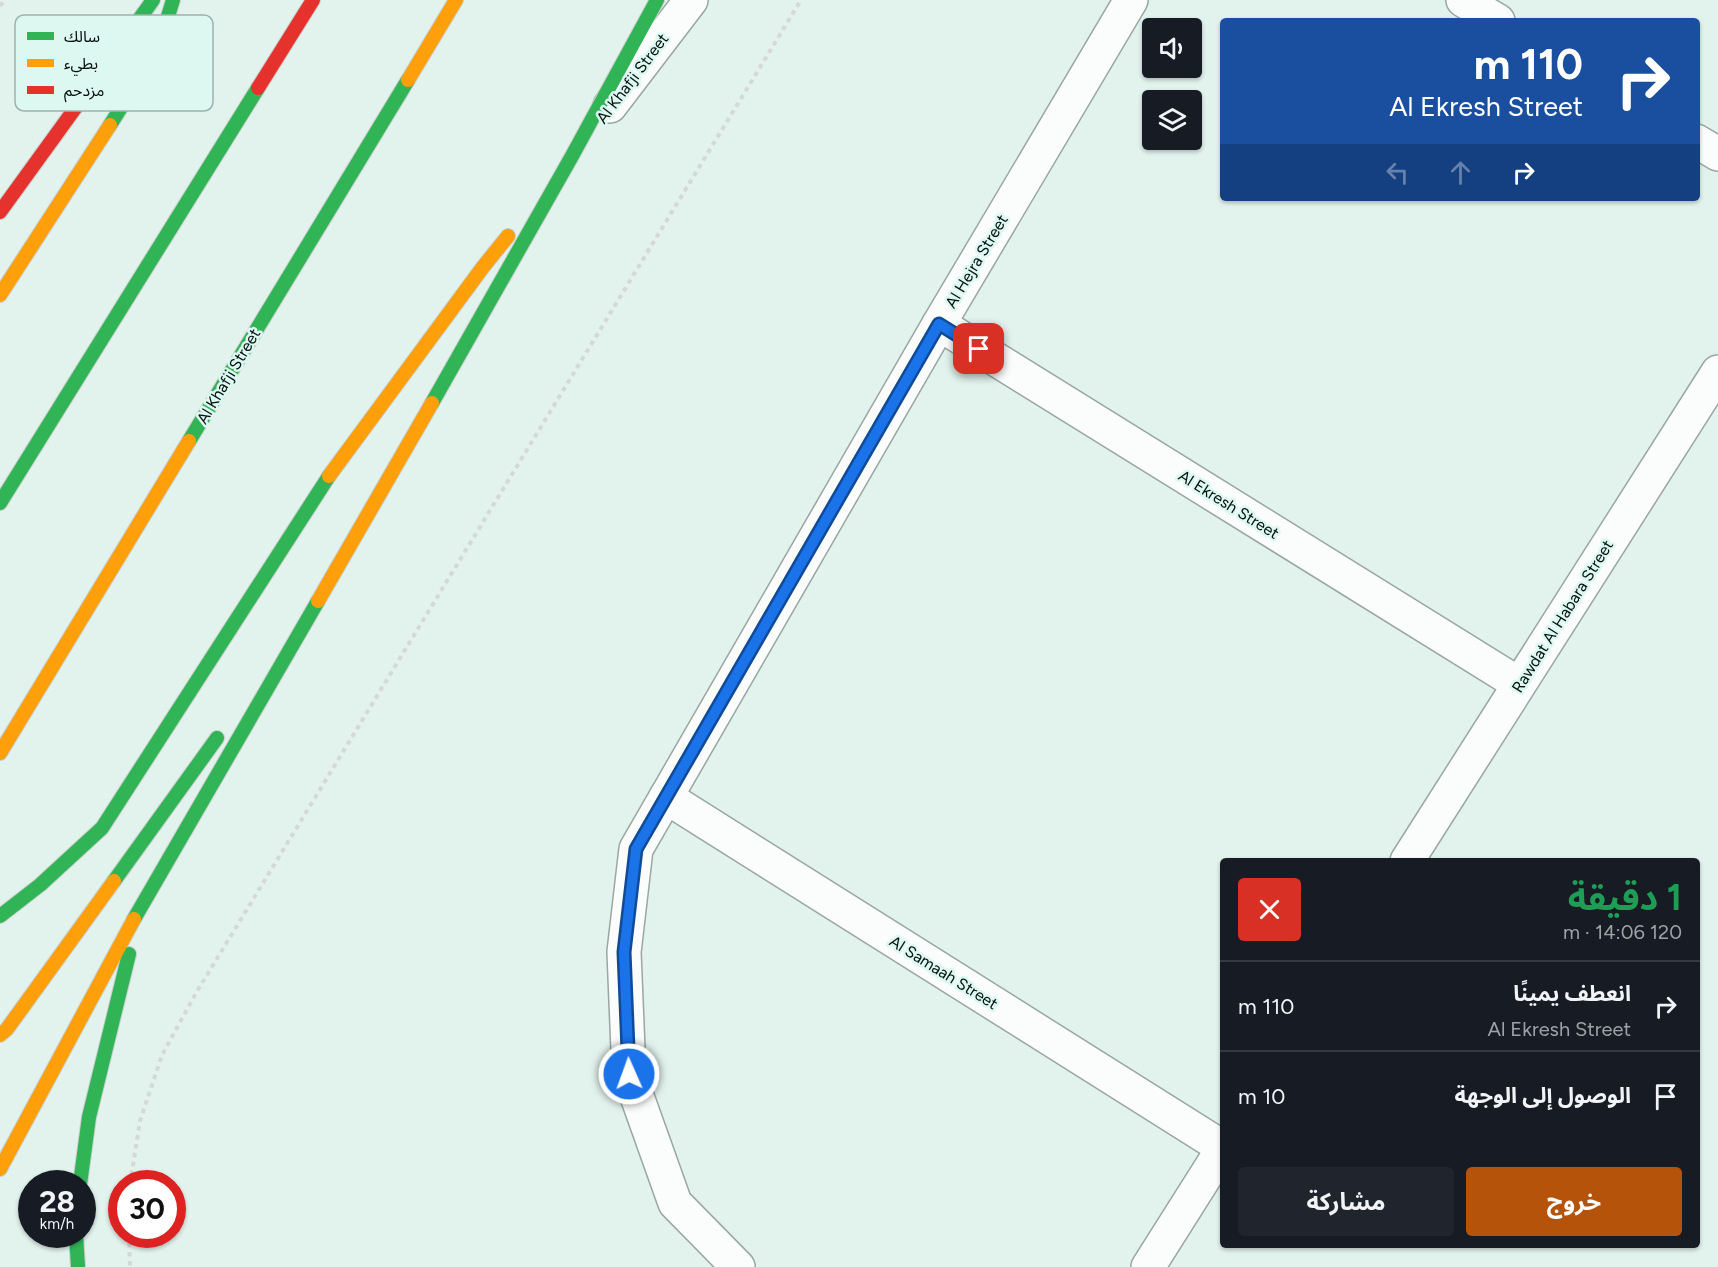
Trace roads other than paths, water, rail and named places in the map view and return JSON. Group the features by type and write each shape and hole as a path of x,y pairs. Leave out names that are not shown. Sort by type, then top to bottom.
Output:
{"highway":[{"path":"139,15 151,0"},
{"path":"140,15 151,0"},
{"path":"169,15 173,0"},
{"path":"0,503 313,0"},
{"name":"Al Khafji Street","path":"0,753 456,0"},
{"path":"0,1169 140,908 572,156 657,0"},
{"path":"22,158 60,111"},
{"path":"0,212 72,111"},
{"path":"0,295 119,111"},
{"path":"0,916 24,899 102,828 335,467 483,267 572,156"},
{"path":"244,702 327,586"},
{"path":"0,1035 8,1029 223,730"},
{"path":"82,1170 89,1117 140,908"},
{"path":"77,1248 78,1267"}],"street":[{"name":"Al Khafji Street","path":"572,156 691,0"},
{"name":"Al Hejra Street","path":"738,1267 675,1203 629,1074 624,952 636,849 939,324 1131,0"},
{"path":"1464,0 1493,18"},
{"path":"1700,143 1718,154"},
{"name":"Al Ekresh Street","path":"939,324 1520,684"},
{"name":"Rawdat Al Habara Street","path":"1409,858 1718,372"},
{"name":"Al Samaah Street","path":"666,797 1220,1148"},
{"path":"1148,1267 1220,1152"}]}
